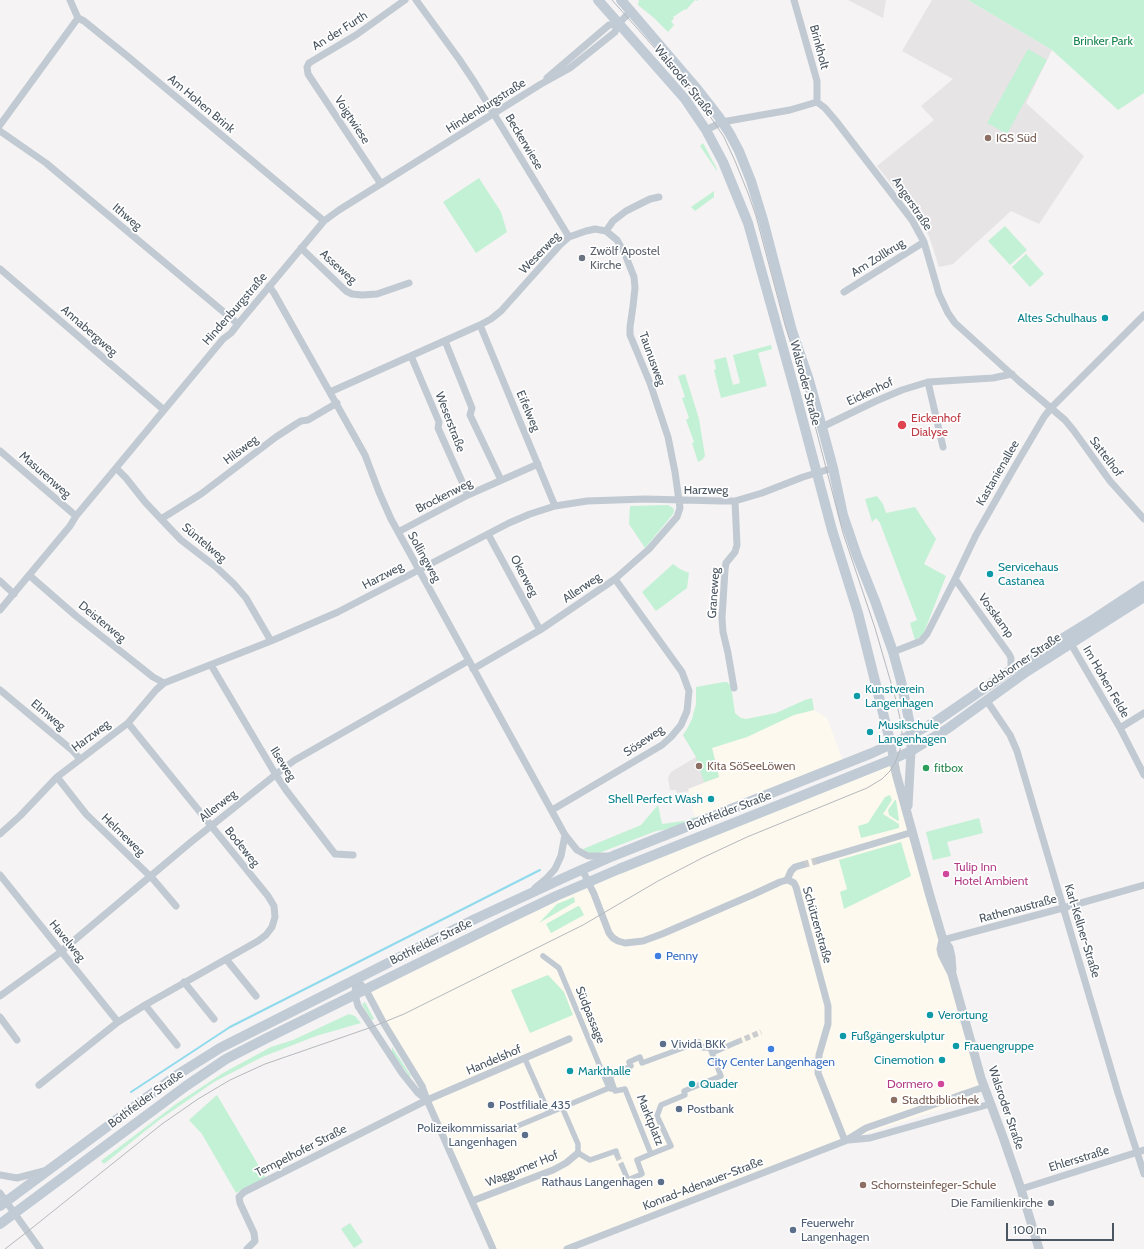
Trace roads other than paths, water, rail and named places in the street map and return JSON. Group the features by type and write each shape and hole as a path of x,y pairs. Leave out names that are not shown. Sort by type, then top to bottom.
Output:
{"main road":[{"name":"Walsroder Straße","path":"598,0 684,99 706,130 723,162 748,223 832,530 858,613 891,744"},
{"name":"Walsroder Straße","path":"621,0 698,90 722,122 739,151 756,193 792,331 809,380 822,427 843,515 893,652 907,704 911,735"},
{"name":"Godshorner Straße","path":"911,735 949,713 1011,670 1088,623 1144,586"},
{"name":"Godshorner Straße","path":"911,751 947,729 1026,672 1144,597"},
{"name":"Bothfelder Straße","path":"3,1204 177,1075 198,1061 252,1031 531,892 582,869 872,753 911,735"},
{"name":"Bothfelder Straße","path":"0,1224 206,1072 226,1059 258,1042 504,921 588,882 911,751"}],"street":[{"path":"0,125 78,18 70,0"},
{"name":"An der Furth","path":"307,67 309,63 356,35 406,0"},
{"name":"Beckerwiese","path":"416,0 459,59 569,237"},
{"name":"Brinkholt","path":"794,0 817,81 817,102"},
{"name":"Hindenburgstraße","path":"0,610 222,339 238,324 324,220 541,84 576,64 615,32 618,24 631,11"},
{"name":"Am Hohen Brink","path":"78,18 84,21 126,55 324,220"},
{"name":"Voigtwiese","path":"307,67 308,74 381,184"},
{"path":"706,130 722,122 790,110 817,102"},
{"name":"Angerstraße","path":"817,102 825,108 836,121 912,220 924,242 935,284 948,313 961,329 1051,408"},
{"name":"Ithweg","path":"0,131 46,163 238,324"},
{"path":"606,231 613,221 626,211 650,199 659,197"},
{"name":"Weserweg","path":"330,392 491,319 501,311 560,245 569,237 586,230 596,229 606,231"},
{"name":"Taunusweg","path":"606,231 617,240 625,254 634,277 635,294 630,335 650,383 668,437 679,500"},
{"name":"Am Zollkrug","path":"844,292 924,242"},
{"name":"Asseweg","path":"301,248 346,292 352,294 377,294 409,283"},
{"name":"Annabergweg","path":"0,270 164,410"},
{"name":"Sollingweg","path":"270,286 365,455 391,519 418,570 565,835 577,850 588,856 613,856"},
{"name":"Kastanienallee","path":"893,652 917,643 923,639 930,629 976,535 1044,416 1144,315"},
{"name":"Eifelweg","path":"480,325 555,506"},
{"path":"445,341 472,408 470,414 501,480"},
{"name":"Weserstraße","path":"411,356 439,422 438,428 468,495"},
{"name":"Eickenhof","path":"822,427 876,401 902,390 928,382 993,378 1012,374"},
{"path":"928,382 942,447"},
{"name":"Hilsweg","path":"160,520 201,494 276,437 301,421 308,420 337,403"},
{"name":"Sattelhof","path":"1051,408 1074,431 1110,481 1144,519"},
{"name":"Masurenweg","path":"0,451 76,516"},
{"name":"Brockenweg","path":"398,532 468,495 538,464"},
{"name":"Süntelweg","path":"116,468 160,520 234,584 246,598 271,641"},
{"name":"Harzweg","path":"0,834 20,816 57,777 128,723 164,683 271,641 338,612 516,520 555,506 587,501 645,499 735,501 833,468"},
{"name":"Allerweg","path":"473,669 540,630 615,579 649,549 677,517 680,508 679,500"},
{"name":"Graneweg","path":"734,688 723,632 722,618 726,563 735,552 737,545 735,501"},
{"name":"Okerweg","path":"488,534 540,630"},
{"name":"Deisterweg","path":"29,575 76,616 164,683"},
{"name":"Söseweg","path":"552,810 662,745 681,725 687,711 688,691 682,672 615,579"},
{"name":"Vosskamp","path":"955,579 1009,654 1011,658 1011,670"},
{"path":"0,581 14,594"},
{"name":"Im Hohen Felde","path":"1071,644 1120,728 1144,775"},
{"name":"Allerweg","path":"0,996 61,951 210,826 295,760 468,661"},
{"name":"Ilseweg","path":"211,665 276,775 335,854 353,855"},
{"name":"Elmweg","path":"0,690 72,750 80,759"},
{"name":"Karl-Kellner-Straße","path":"987,701 1010,735 1017,751 1063,908 1141,1152 1144,1174"},
{"path":"1120,728 1144,713"},
{"name":"Bodeweg","path":"39,1085 107,1029 184,982 258,941 266,935 272,927 276,917 274,906 268,896 128,723"},
{"name":"Walsroder Straße","path":"908,813 911,735"},
{"name":"Walsroder Straße","path":"891,744 896,773 943,940 941,949 944,959 952,974 984,1087 999,1122 1039,1249"},
{"name":"Helmeweg","path":"57,777 86,814 150,876 176,906"},
{"path":"819,860 913,832"},
{"path":"531,892 555,869 561,856 565,835"},
{"path":"786,880 795,867 802,865"},
{"name":"Schützenstraße","path":"582,869 609,933 613,938 625,943 643,941 662,934 786,880 790,881 796,887 828,1006 828,1024 819,1055 818,1072 846,1140"},
{"name":"Havelweg","path":"0,875 118,1022"},
{"name":"Rathenaustraße","path":"943,940 1144,886"},
{"name":"Südpassage","path":"542,956 559,968 609,1088"},
{"path":"226,959 256,996"},
{"path":"356,979 366,990 391,1036 422,1086 493,1249"},
{"path":"356,979 355,995 358,1006 408,1082 427,1100"},
{"path":"184,982 214,1019"},
{"path":"145,1005 177,1045"},
{"path":"0,1017 16,1040"},
{"path":"386,1049 391,1036"},
{"name":"Handelshof","path":"427,1100 569,1039"},
{"name":"Marktplatz","path":"699,1042 703,1048 710,1048 712,1054 721,1076 684,1091 685,1095 661,1105 658,1116 671,1146 651,1154 625,1089 615,1091 610,1076 631,1066 629,1062 640,1057 642,1063 699,1042"},
{"path":"712,1054 736,1042"},
{"path":"525,1058 549,1113"},
{"name":"Konrad-Adenauer-Straße","path":"567,1249 846,1140 866,1128 984,1087"},
{"path":"515,1127 609,1088 615,1091"},
{"name":"Tempelhofer Straße","path":"247,1249 255,1241 254,1233 240,1203 239,1197 244,1192 427,1100"},
{"name":"Konrad-Adenauer-Straße","path":"846,1140 870,1138 990,1104"},
{"path":"562,1107 578,1144 578,1153 590,1160 616,1151 618,1155"},
{"name":"Ehlersstraße","path":"1021,1189 1141,1152"},
{"name":"Waggumer Hof","path":"472,1201 553,1170 566,1163 578,1153"},
{"path":"622,1166 628,1180 642,1174 637,1160 651,1154"},
{"path":"0,1175 18,1178 51,1169"},
{"path":"0,1193 3,1204 14,1214 40,1249"}],"waterway":[{"path":"131,1092 230,1027 540,870"}],"tunnel":[{"path":"802,865 819,860"},
{"path":"737,1042 761,1032"},
{"path":"617,1155 622,1166"}],"tram line":[{"path":"5,1249 162,1124 198,1099 230,1080 265,1064 372,1027 404,1014 583,925 658,881 702,858 747,837 867,788 882,779 895,763 900,750 902,733 896,700 875,628 843,533 806,391 785,325 756,216 748,193 724,137 703,106 668,63 612,0"}],"place":[{"name":"IGS Süd","path":"988,138"},
{"name":"Zwölf Apostel Kirche","path":"582,258"},
{"name":"Altes Schulhaus","path":"1105,318"},
{"name":"Eickenhof Dialyse","path":"902,425"},
{"name":"Servicehaus Castanea","path":"990,574"},
{"name":"Kunstverein Langenhagen","path":"857,696"},
{"name":"Musikschule Langenhagen","path":"870,732"},
{"name":"Kita SöSeeLöwen","path":"699,766"},
{"name":"fitbox","path":"926,768"},
{"name":"Shell Perfect Wash","path":"711,799"},
{"name":"Tulip Inn Hotel Ambient","path":"946,874"},
{"name":"Penny","path":"658,956"},
{"name":"Verortung","path":"930,1015"},
{"name":"Fußgängerskulptur","path":"843,1036"},
{"name":"Vivida BKK","path":"663,1044"},
{"name":"Frauengruppe","path":"956,1046"},
{"name":"City Center Langenhagen","path":"771,1049"},
{"name":"Cinemotion","path":"942,1060"},
{"name":"Markthalle","path":"570,1071"},
{"name":"Quader","path":"692,1084"},
{"name":"Dormero","path":"941,1084"},
{"name":"Stadtbibliothek","path":"894,1100"},
{"name":"Postfiliale 435","path":"491,1105"},
{"name":"Postbank","path":"679,1109"},
{"name":"Polizeikommissariat Langenhagen","path":"525,1135"},
{"name":"Rathaus Langenhagen","path":"661,1182"},
{"name":"Schornsteinfeger-Schule","path":"863,1185"},
{"name":"Die Familienkirche","path":"1051,1203"},
{"name":"Feuerwehr Langenhagen","path":"793,1230"}],"park label":[{"name":"Brinker Park","path":"1103,41"}]}
